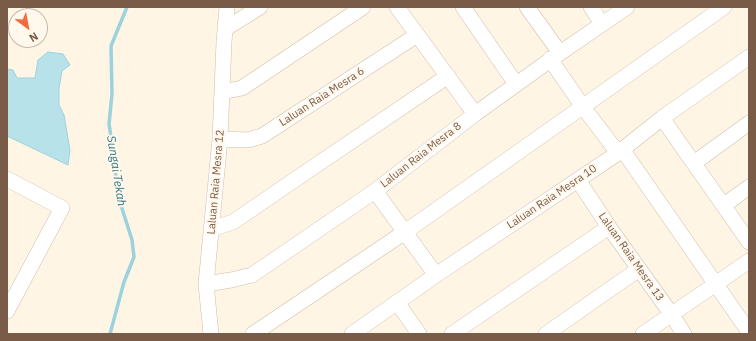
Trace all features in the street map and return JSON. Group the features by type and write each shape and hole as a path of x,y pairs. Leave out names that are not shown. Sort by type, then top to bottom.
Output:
{"street":[{"name":"Laluan Raia Mesra 12","path":"211,334 206,284 220,139 226,7"},
{"path":"225,29 260,7"},
{"path":"222,92 242,88 363,7"},
{"path":"397,7 475,114"},
{"path":"463,7 516,84"},
{"path":"527,7 583,107 620,151 749,332"},
{"path":"590,7 602,24"},
{"name":"Laluan Raia Mesra 8","path":"206,284 252,275 375,191 516,84 627,7"},
{"path":"253,334 405,232 724,7"},
{"name":"Laluan Raia Mesra 6","path":"220,139 248,140 262,136 417,35"},
{"name":"Laluan Raia Mesra 10","path":"352,334 436,274 620,151 662,118 749,57"},
{"path":"211,229 233,222 448,76"},
{"path":"662,118 749,242"},
{"path":"694,162 749,123"},
{"path":"7,179 62,208 11,294 7,312"},
{"name":"Laluan Raia Mesra 13","path":"578,180 684,334"},
{"path":"724,205 749,187"},
{"path":"375,191 436,274"},
{"path":"452,334 609,227"},
{"path":"643,334 749,261"},
{"path":"546,334 639,269"},
{"path":"397,302 419,334"}],"water":[{"path":"48,52 63,54 70,65 62,71 59,88 59,105 64,115 70,150 68,165 7,136 7,69 13,70 17,78 35,78 38,60"}],"waterway":[{"name":"Sungai Tekah","path":"110,334 124,282 134,257 132,240 119,199 109,124 112,94 111,46 127,7"}]}
